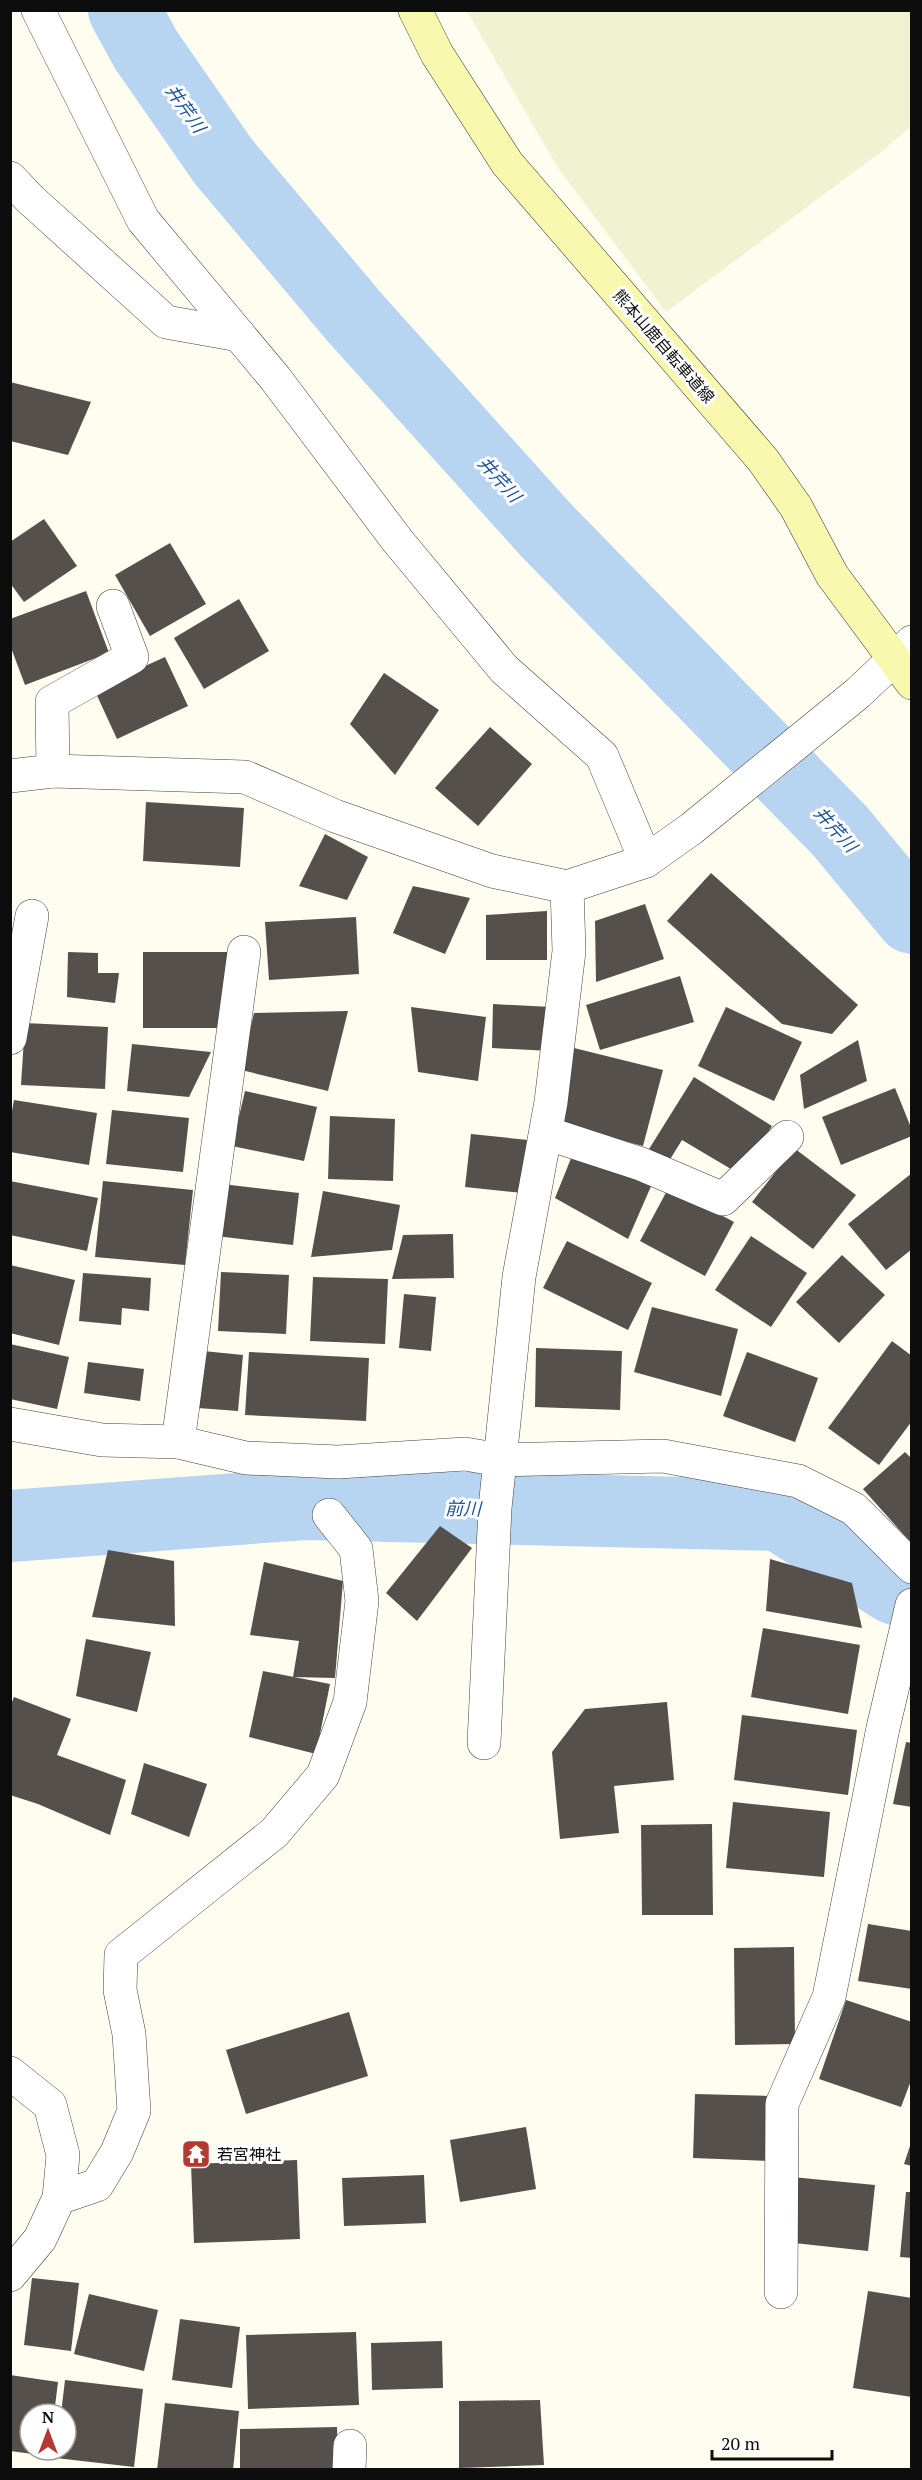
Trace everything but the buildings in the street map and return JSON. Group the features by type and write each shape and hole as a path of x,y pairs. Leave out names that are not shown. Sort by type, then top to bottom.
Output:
{"main road":[{"name":"熊本山鹿自転車道線","path":"415,10 437,54 507,163 763,460 796,507 832,576 906,661"}],"street":[{"path":"38,10 143,220 275,378 397,540 504,669 602,756 646,861"},
{"path":"10,178 30,199 166,322 239,335"},
{"path":"53,771 51,702 132,657 113,606"},
{"path":"10,776 53,771 245,777 335,816 492,871 567,887 646,861 691,829 853,696 906,661"},
{"path":"484,1743 495,1508 519,1276 546,1133 569,951 567,887"},
{"path":"10,1038 32,916"},
{"path":"178,1442 244,952"},
{"path":"546,1133 641,1164 723,1199 788,1137"},
{"path":"10,1424 102,1440 178,1442 246,1458 338,1462 465,1454 500,1460 663,1456 798,1481 854,1509 912,1567"},
{"path":"59,2198 97,2185 117,2152 134,2111 129,2034 120,1990 121,1955 274,1833 323,1775 350,1702 362,1600 356,1549 329,1515"},
{"path":"781,2292 782,2104 829,1997 883,1728 912,1605"},
{"path":"10,2073 50,2104 63,2155 59,2198 40,2239 10,2275"}],"green space":[{"path":"467,11 911,11 911,126 885,149 666,312 558,168"}],"waterway":[{"name":"井芹川","path":"124,10 146,50 223,161 356,319 546,530 840,831 912,918"},
{"name":"前川","path":"10,1526 304,1504 779,1515 895,1589"}],"place":[{"name":"若宮神社","path":"196,2154"}]}
